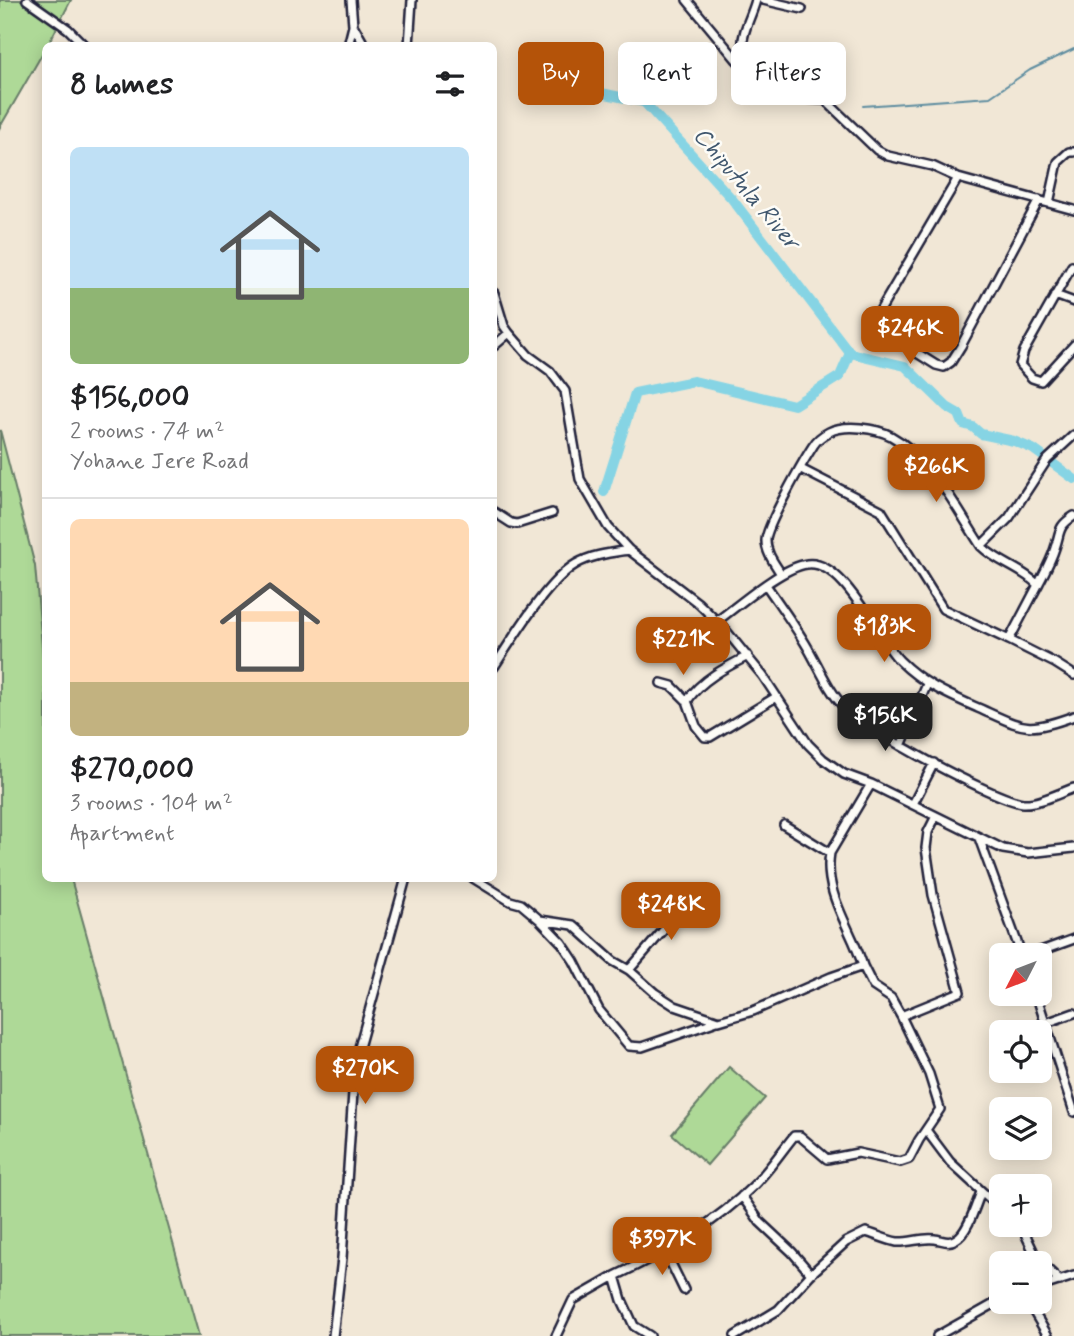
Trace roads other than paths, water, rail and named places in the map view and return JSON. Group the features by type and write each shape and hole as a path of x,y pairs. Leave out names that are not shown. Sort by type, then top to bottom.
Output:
{"street":[{"path":"27,0 68,29 81,42"},
{"path":"349,42 353,25 351,0"},
{"path":"409,42 412,0"},
{"path":"687,0 731,53"},
{"path":"743,42 756,0"},
{"path":"763,0 802,9"},
{"path":"353,25 363,42"},
{"path":"830,105 877,150 888,156 932,166 958,178 1074,210"},
{"path":"1049,204 1058,162 1069,152 1074,152"},
{"path":"958,178 878,314 877,323 882,331 936,365 944,367 951,362 1039,201"},
{"path":"1073,265 1024,351 1020,365 1032,378 1041,381 1074,345"},
{"path":"1055,295 1074,302"},
{"path":"497,304 503,326 528,355 551,371 565,391 580,479 602,519 628,550 717,621 748,656 808,744 823,759 844,774 871,784 1003,849 1028,853 1074,848"},
{"path":"497,343 509,333"},
{"path":"781,574 771,559 765,540 769,524 814,443 830,431 851,428 877,431 906,446 928,466 981,547 992,558 1030,577 1038,585"},
{"path":"981,547 1009,518 1047,460 1074,435"},
{"path":"800,469 881,510 943,609 1055,663 1074,675"},
{"path":"497,515 517,524 552,513"},
{"path":"1009,640 1055,548 1058,531 1074,516"},
{"path":"497,663 563,574 597,555 628,550"},
{"path":"717,621 781,574 807,564 819,564 846,586 898,660 927,684 1023,727 1044,727 1074,716"},
{"path":"765,585 804,641 842,706 853,717 901,746 993,793 1023,803 1074,788"},
{"path":"687,701 699,685 748,656"},
{"path":"661,683 672,686 687,701 696,726 705,737 710,737 776,697"},
{"path":"901,746 927,684"},
{"path":"913,804 934,763"},
{"path":"555,1336 573,1300 665,1251 699,1229 742,1196 770,1168 796,1134 827,1159 865,1153 900,1162 909,1160 938,1115 940,1104 929,1074 891,998 873,986 830,886 830,853 871,784"},
{"path":"901,1016 960,992 933,895 926,848 928,832 936,816"},
{"path":"784,825 830,853"},
{"path":"979,838 1020,943"},
{"path":"333,1336 342,1258 355,1062 405,882"},
{"path":"479,882 510,901 521,904 562,943 599,1010 629,1046 642,1047 753,1011 863,966"},
{"path":"629,970 668,925 686,896"},
{"path":"540,920 573,925 613,961 629,970 655,993 675,1006 719,1021"},
{"path":"1052,947 1074,939"},
{"path":"1052,1021 1074,1013"},
{"path":"1052,1043 1074,1112"},
{"path":"1065,1085 1074,1082"},
{"path":"926,1130 943,1155 989,1199"},
{"path":"735,1336 778,1310 846,1241 866,1232 899,1242 922,1239 944,1242 955,1240 971,1218 981,1192"},
{"path":"742,1196 760,1222 811,1274"},
{"path":"1027,1237 1037,1259 1060,1281"},
{"path":"665,1251 684,1290"},
{"path":"615,1276 634,1326 650,1336"},
{"path":"1052,1283 1074,1276"},
{"path":"937,1336 989,1307"},
{"path":"1035,1314 1048,1336"}],"waterway":[{"path":"863,106 990,97 1030,70 1074,49"},
{"name":"Chiputula River","path":"604,94 644,102 732,199 850,353 905,366 947,407 959,414 963,424 973,427 981,434 1014,441 1033,449 1074,479"},
{"name":"Chiputula River","path":"604,492 635,393 694,381 794,405 840,376 850,353"}]}
